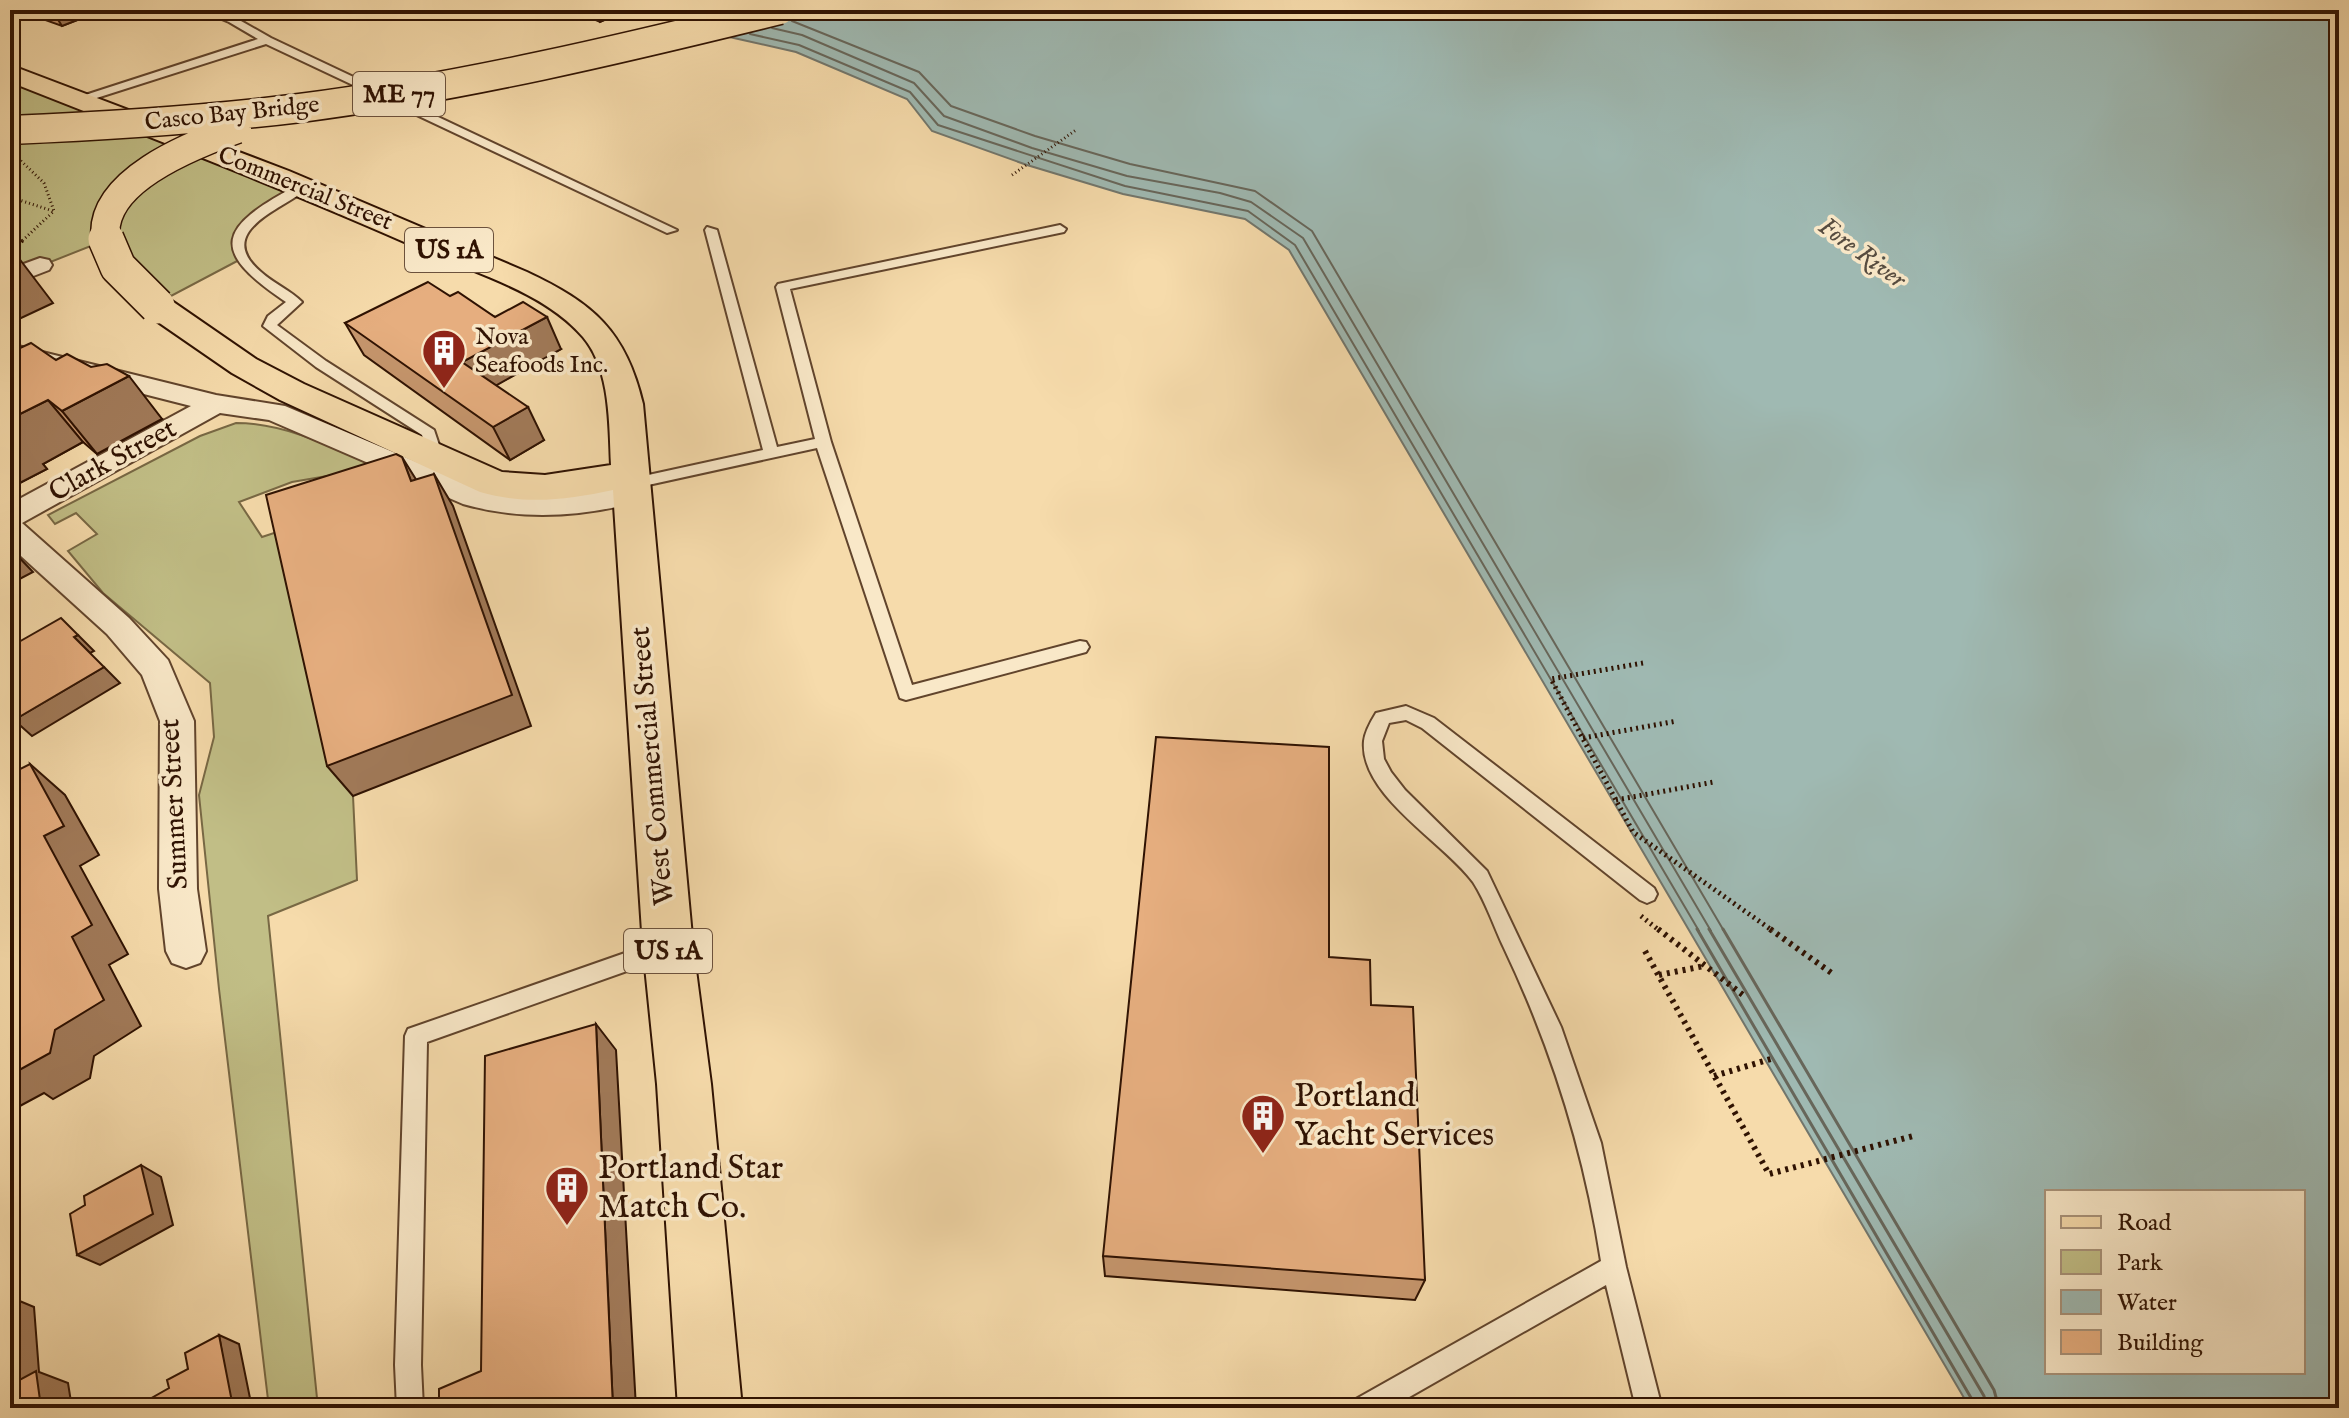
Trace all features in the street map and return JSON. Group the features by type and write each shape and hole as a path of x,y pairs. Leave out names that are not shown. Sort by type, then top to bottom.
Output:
{"main road":[{"name":"Casco Bay Bridge","path":"10,116 176,107 411,79 541,55 729,10"},
{"name":"Casco Bay Bridge","path":"10,130 195,120 385,97 601,55 780,10"},
{"name":"Commercial Street","path":"10,73 302,188 546,292 590,325"},
{"path":"329,104 207,140 157,165 122,194 105,224 109,253 121,271 157,306 244,366 292,392 493,483 523,490 630,484"},
{"name":"West Commercial Street","path":"590,325 608,348 619,375 625,404 668,947 684,1084 710,1408"}],"street":[{"path":"10,278 40,265"},
{"path":"10,352 216,404 275,412 473,497 506,505 542,508 630,484"},
{"name":"Clark Street","path":"10,517 216,404"},
{"name":"Summer Street","path":"10,529 118,626 156,669 177,721 178,889 186,951"}],"lane":[{"path":"10,21 36,10"},
{"path":"205,10 233,20 267,40 671,230"},
{"path":"233,20 261,10"},
{"path":"80,100 267,40"},
{"path":"302,188 266,207 239,240 241,259 295,302 273,319 270,326 321,364 429,433 434,454"},
{"path":"1060,229 783,287 823,442 906,693 1080,647"},
{"path":"711,230 771,453"},
{"path":"630,484 823,442"},
{"path":"1638,901 1420,718 1399,710 1382,718 1373,741 1375,761 1396,793 1479,875 1545,1009 1583,1112 1604,1197 1614,1267 1649,1408"},
{"path":"410,1408 408,1349 416,1036 668,947"},
{"path":"1365,1408 1614,1267"}],"path":[{"path":"1012,175 1076,130"},
{"path":"10,153 22,160 44,183 54,211"},
{"path":"10,197 54,211"},
{"path":"10,251 20,246 54,211"},
{"path":"1643,663 1551,679 1633,832 1833,974"},
{"path":"1583,738 1677,721"},
{"path":"1616,800 1714,782"},
{"path":"1638,901 1705,966 1743,995"},
{"path":"1645,951 1769,1174 1913,1136"},
{"path":"1658,975 1705,966"},
{"path":"1714,1076 1774,1058"}],"green space":[{"path":"10,71 302,188 243,233 241,259 171,296 128,256 116,236 10,278"},
{"path":"236,423 301,435 403,478 333,475 292,482 239,502 262,537 289,528 353,796 357,880 268,916 318,1408 269,1408 199,795 214,737 210,683 103,593 68,551 97,534 76,513 55,524 48,515 200,436"}],"water":[{"name":"Fore River","path":"692,10 2339,10 2339,1408 1970,1408 1289,250 1245,219 1123,194 1027,165 932,131 907,99 796,52 725,36"}],"building":[{"path":"428,282 450,296 458,292 495,317 523,302 547,317 462,362 528,407 493,427 345,323"},
{"path":"10,341 20,348 31,343 56,360 67,354 91,367 107,364 129,376 62,411 48,400 10,419"},
{"path":"396,454 402,457 411,481 434,474 512,695 327,766 266,495"},
{"path":"61,618 78,635 74,637 104,667 14,720 10,715 10,694 15,691 10,686 10,647"},
{"name":"Portland Yacht Services","path":"1156,737 1329,747 1329,957 1370,960 1371,1005 1413,1007 1425,1280 1103,1256"},
{"path":"30,764 64,826 44,836 92,925 72,937 104,1000 55,1030 50,1053 12,1074 10,774"},
{"name":"Portland Star Match Co.","path":"596,1024 613,1408 439,1408 439,1389 481,1371 485,1056"},
{"path":"141,1165 153,1214 77,1255 70,1214 85,1205 84,1196"},
{"path":"219,1335 233,1407 134,1408 169,1388 167,1380 188,1369 185,1353"},
{"path":"36,1371 40,1400 34,1403 35,1408 10,1408 10,1385"}],"place":[{"name":"Nova Seafoods Inc.","path":"444,390"},
{"name":"Portland Yacht Services","path":"1263,1155"},
{"name":"Portland Star Match Co.","path":"567,1227"}]}
